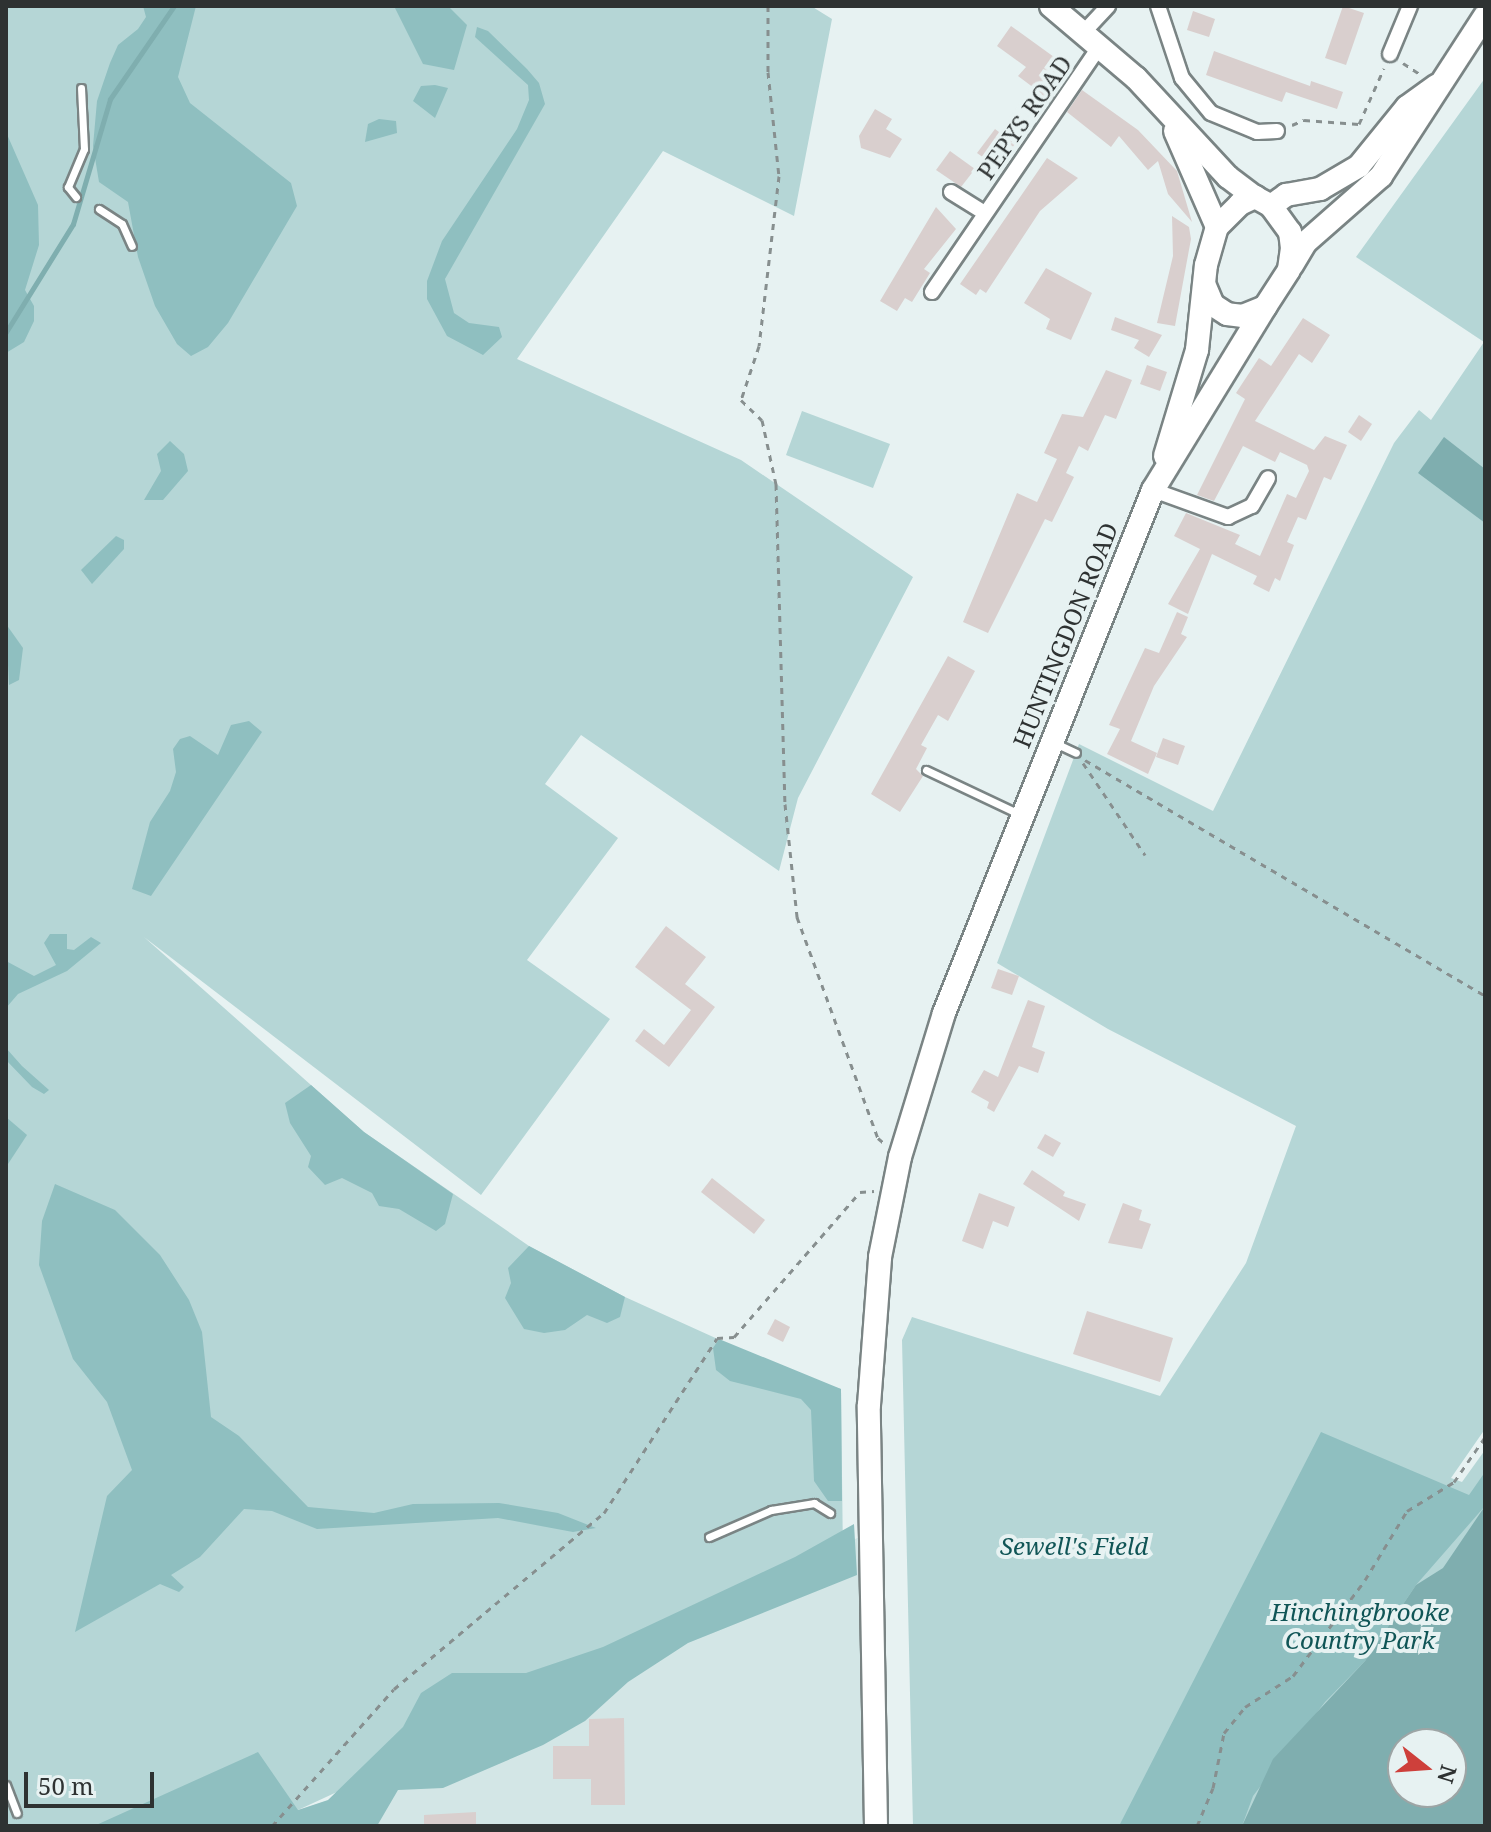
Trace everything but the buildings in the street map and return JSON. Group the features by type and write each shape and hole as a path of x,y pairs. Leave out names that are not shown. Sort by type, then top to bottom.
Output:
{"main road":[{"path":"1051,6 1263,202 1290,232 1289,270"},
{"path":"1155,486 1306,242 1381,176 1423,118 1436,86 1485,16"},
{"path":"1155,486 1197,350 1217,227 1240,204 1263,202 1332,184 1359,166 1407,107 1436,86"},
{"path":"1165,112 1217,227"},
{"path":"1205,286 1213,305 1227,314 1243,316 1265,307"},
{"name":"HUNTINGDON ROAD","path":"876,1826 869,1405 880,1257 900,1157 944,1013 1050,741 1155,486"}],"street":[{"name":"PEPYS ROAD","path":"932,292 1091,40 1108,6"},
{"path":"1158,6 1182,78 1211,113 1257,132 1277,131"},
{"path":"1390,54 1410,6"},
{"name":"PEPYS ROAD","path":"951,192 984,213"},
{"path":"1155,486 1228,517 1252,506 1268,478"}],"lane":[{"path":"76,197 68,187 84,149 81,88"},
{"path":"99,209 122,224 132,246"},
{"path":"1050,741 1076,755"},
{"path":"926,770 1022,811"},
{"path":"709,1537 771,1510 814,1503 830,1513"},
{"path":"6,1785 17,1813"}],"path":[{"path":"768,6 768,72 779,176 759,346 741,400 762,420 776,484 785,804 797,917 878,1138 900,1157"},
{"path":"1277,131 1304,120 1359,124 1390,54 1436,86"},
{"path":"1076,755 1145,855"},
{"path":"1076,755 1485,996"},
{"path":"272,1826 394,1689 604,1513 717,1338 734,1337 860,1192 874,1191"},
{"path":"1197,1826 1213,1788 1224,1733 1245,1707 1293,1676 1365,1580 1407,1511 1454,1482 1485,1437"}],"shaded area":[{"path":"1444,437 1485,469 1485,523 1418,473"},
{"path":"1485,1506 1485,1826 1242,1826 1273,1759 1365,1661 1416,1585 1443,1568"},
{"path":"870,1532 875,1826 299,1826 468,1724"}],"green space":[{"path":"6,6 811,6 832,19 794,216 663,151 517,359 741,460 913,577 798,798 779,871 581,735 545,784 618,838 527,960 610,1019 481,1195 144,937 364,1132 529,1246 625,1297 797,1375 841,1389 843,1558 298,1810 150,1826 6,1826"},
{"path":"143,6 196,6 178,77 190,103 291,183 297,206 228,323 208,347 191,356 177,344 155,306 138,257 128,202 99,182 93,146 97,101 110,63 118,45 138,29 146,17"},
{"path":"394,6 448,6 467,25 454,70 423,64"},
{"path":"477,27 488,31 527,69 539,83 545,104 445,279 454,313 469,323 499,327 502,337 483,355 447,336 427,299 427,281 442,241 517,129 529,100 528,85 475,37"},
{"name":"Sewell's Field","path":"1485,78 1485,1429 1451,1478 1462,1482 1485,1450 1485,1826 913,1826 902,1340 912,1317 1160,1396 1246,1263 1296,1126 1108,1029 997,963 1079,744 1213,811 1394,443 1419,410 1431,420 1484,342 1356,257"},
{"path":"421,86 448,88 435,118 413,101"},
{"path":"379,119 396,121 397,133 365,142 368,124"},
{"path":"6,132 38,205 39,245 25,290 34,306 34,321 24,342 6,353"},
{"path":"802,411 890,444 873,488 786,455"},
{"path":"170,441 184,454 188,471 163,500 144,500 161,471 157,454"},
{"path":"116,536 124,540 124,549 92,584 81,570"},
{"path":"6,624 23,648 19,680 9,685"},
{"path":"249,721 262,732 151,896 132,889 150,822 170,791 176,772 173,749 180,739 190,736 218,755 231,725"},
{"path":"50,934 67,934 67,949 74,950 91,937 101,943 67,971 18,994 6,1008 6,961 34,976 56,965 44,943"},
{"path":"6,1048 49,1090 44,1094 32,1087 6,1060"},
{"path":"311,1085 364,1132 453,1194 445,1224 436,1231 399,1209 379,1206 372,1193 342,1178 325,1185 308,1167 311,1156 290,1123 285,1103"},
{"path":"6,1117 27,1135 6,1167"},
{"path":"55,1184 115,1210 160,1255 189,1300 202,1332 211,1417 239,1436 308,1507 374,1513 413,1504 499,1503 558,1513 596,1528 573,1532 498,1518 317,1529 272,1511 244,1509 200,1557 171,1575 184,1587 179,1592 160,1584 75,1632 107,1496 132,1470 107,1402 73,1359 39,1265 42,1221"},
{"path":"529,1246 625,1297 620,1317 607,1323 587,1315 565,1330 544,1333 524,1329 505,1298 511,1283 508,1268"},
{"path":"719,1339 841,1389 842,1501 828,1501 814,1481 811,1410 801,1399 730,1381 716,1370 713,1348"},
{"name":"Hinchingbrooke Country Park","path":"1321,1432 1469,1495 1485,1472 1485,1506 1416,1585 1365,1661 1325,1702 1253,1796 1242,1826 1119,1826"},
{"path":"854,1524 857,1575 688,1643 628,1682 585,1721 543,1745 443,1788 398,1790 377,1826 94,1826 258,1752 298,1810 328,1800 403,1727 421,1693 452,1673 526,1673 603,1647 795,1557"}],"waterway":[{"path":"6,332 73,224 110,99 174,6"}]}
